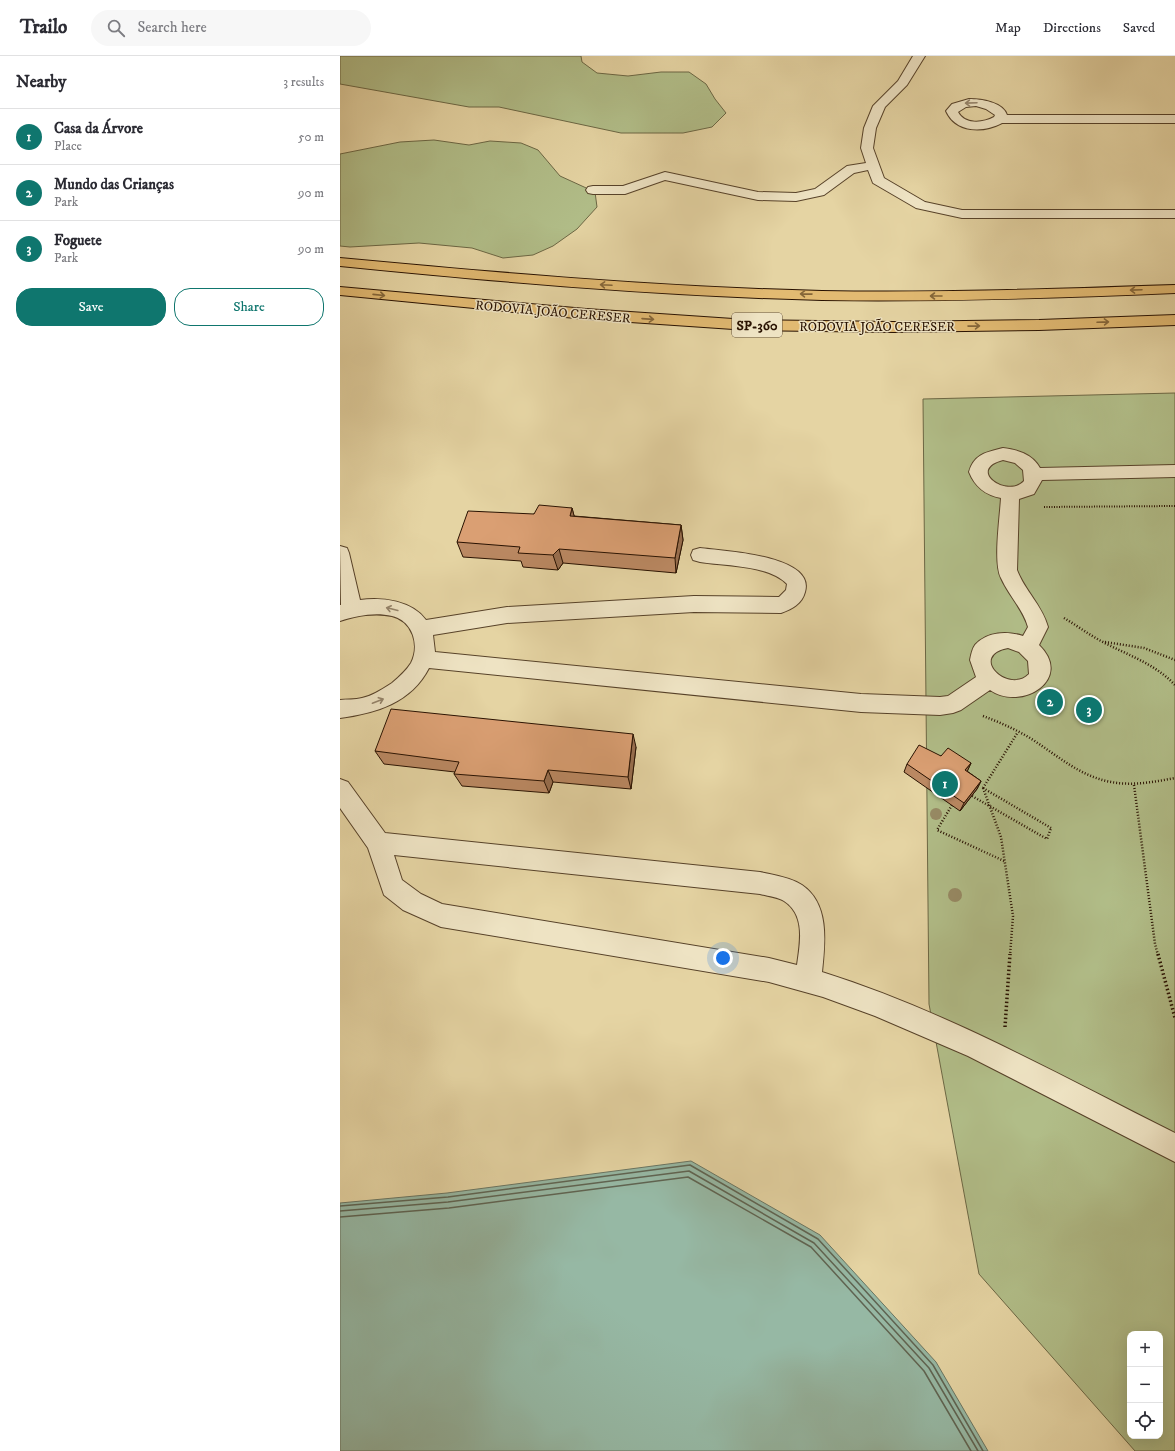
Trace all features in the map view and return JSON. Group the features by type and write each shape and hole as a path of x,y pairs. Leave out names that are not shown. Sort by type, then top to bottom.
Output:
{"highway":[{"name":"RODOVIA JOÃO CERESER","path":"340,262 602,284 767,293 889,296 998,296 1175,289"},
{"name":"RODOVIA JOÃO CERESER","path":"340,291 586,314 748,325 932,327 1175,320"}],"street":[{"path":"919,56 903,83 879,106 870,128 867,148 878,180 922,206 962,214 1175,214"},
{"path":"1000,119 1175,118"},
{"path":"593,190 625,190 654,178 665,176 741,193 770,196 796,196 814,194 830,187 849,170 858,167 873,166"},
{"path":"992,455 1013,456 1023,460 1031,466 1035,474 1034,481 1029,488 1021,492 1010,494 998,492 988,487 977,473 978,465 983,459 992,455"},
{"path":"1035,474 1175,471"},
{"path":"1010,494 1007,570 1010,582 1034,615 1038,627 1028,647"},
{"path":"340,553 346,610 374,606 394,608 411,617 421,629 425,643 422,659 414,674 400,689 382,700 361,707 340,708"},
{"path":"421,629 507,615 694,604 781,605 791,601 796,594 796,581 787,572 772,565 700,555"},
{"path":"999,641 1014,641 1028,647 1035,653 1040,661 1041,668 1039,676 1027,687 1017,689 997,685 989,680 982,672 979,664 980,656 984,649 990,644 999,641"},
{"path":"422,659 861,703 930,707 953,704 989,680"},
{"path":"340,790 378,843 392,887 412,902 441,915 769,970 808,979 849,993 945,1032 1175,1148"},
{"path":"378,843 760,883 792,893 807,909 813,926 808,979"}],"path":[{"path":"1041,508 1175,506"},
{"path":"1175,660 1144,648 1101,641 1139,657 1166,674 1175,685"},
{"path":"953,704 1018,732 1088,775 1112,783 1134,785 1175,778"},
{"path":"983,788 1018,732"},
{"path":"1134,785 1155,944 1175,1018"},
{"path":"972,796 1047,839 1051,828 983,788"},
{"path":"983,788 1001,837 1013,916 1002,1060"},
{"path":"952,806 937,830 1004,861"}],"green space":[{"path":"340,56 581,56 582,62 597,73 628,76 661,72 689,72 706,84 726,113 712,127 683,133 621,133 499,107 469,107 340,84"},
{"path":"434,140 469,145 490,141 521,143 538,150 560,176 595,192 597,207 577,229 553,246 533,255 503,258 472,248 419,243 350,247 340,246 340,154 400,142"},
{"path":"1175,393 1175,1451 1135,1451 979,1274 929,1004 923,399"}],"water":[{"path":"691,1161 820,1235 936,1362 988,1451 340,1451 340,1203 447,1193"}],"building":[{"path":"539,505 572,508 570,516 681,525 675,558 559,549 553,555 518,553 520,547 457,542 468,511 534,514"},
{"path":"391,709 633,734 628,777 548,770 544,781 454,774 459,762 375,751"},
{"path":"919,745 941,756 948,748 971,763 965,770 981,781 964,803 907,764"}],"place":[{"name":"Mundo das Crianças","path":"1050,702"},
{"name":"Foguete","path":"1089,710"},
{"name":"Casa da Árvore","path":"945,784"}]}
